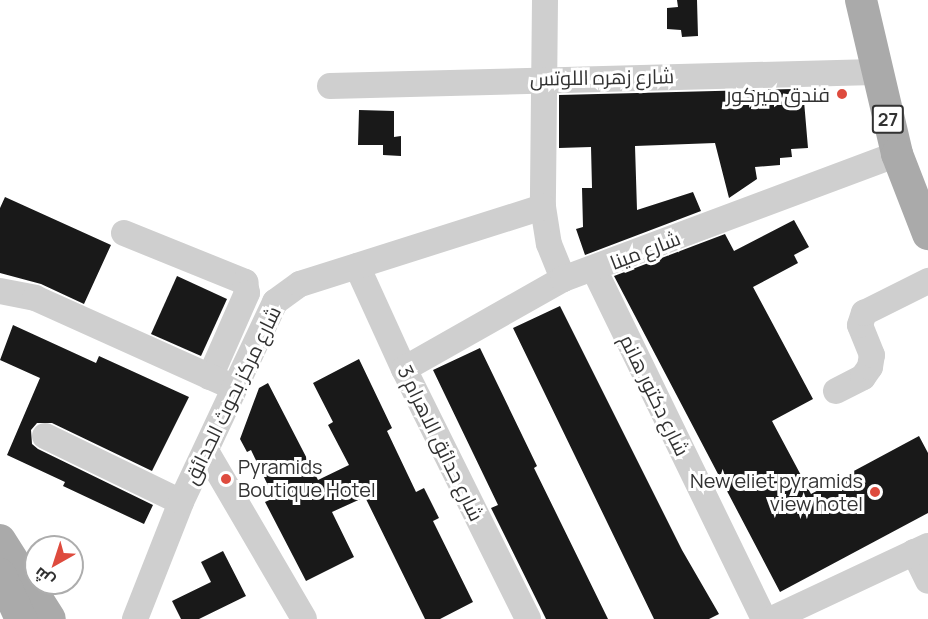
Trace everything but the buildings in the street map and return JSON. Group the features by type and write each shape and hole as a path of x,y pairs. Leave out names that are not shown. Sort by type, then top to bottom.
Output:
{"main road":[{"name":"27","path":"861,0 875,72 897,154 928,234"},
{"path":"0,540 50,619"},
{"path":"0,574 21,619"}],"street":[{"path":"544,0 543,207 549,244 563,279"},
{"name":"شارع زهره اللوتس","path":"330,86 543,78 875,72"},
{"name":"شارع مينا","path":"404,369 563,279 897,154"},
{"name":"شارع مركز بحوث الحدائق","path":"135,619 181,502 275,302 300,284 543,207"},
{"path":"124,233 245,282 248,293 210,376"},
{"name":"شارع حدائق الاهرام 3","path":"357,266 404,369 528,619"},
{"name":"شارع دكتور هانم","path":"594,269 764,619"},
{"path":"836,391 862,377 870,367 872,355 860,325 864,313 928,281"},
{"path":"0,291 35,298 235,388"},
{"path":"45,435 181,502"},
{"path":"206,451 304,619"},
{"path":"772,619 921,549 928,581"}],"place":[{"name":"فندق ميركور","path":"842,94"},
{"name":"Pyramids Boutique Hotel","path":"226,479"},
{"name":"New eliet pyramids view hotel","path":"875,492"}]}
